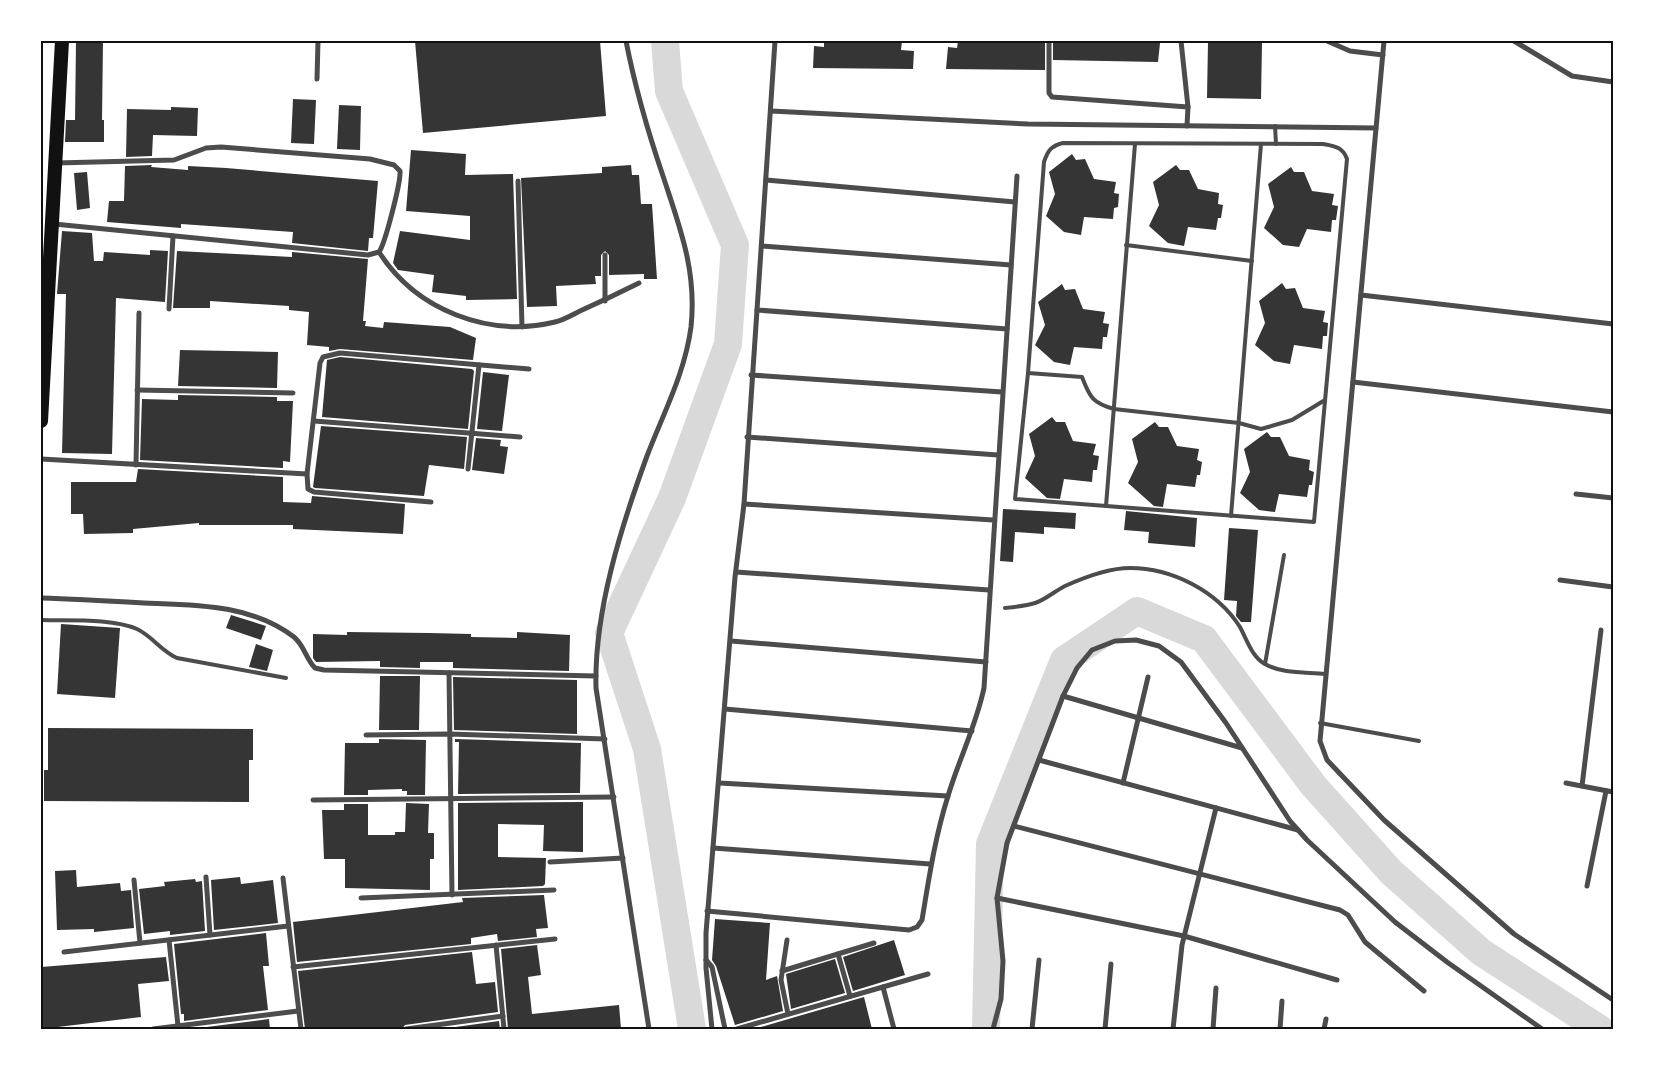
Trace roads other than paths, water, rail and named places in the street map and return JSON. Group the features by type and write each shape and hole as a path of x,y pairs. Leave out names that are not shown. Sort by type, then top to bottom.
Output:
{"highway":[{"path":"41,421 62,41"}],"street":[{"path":"317,78 318,41"},
{"path":"626,41 662,175 690,262 692,294 691,328 681,371 647,457 618,550 598,632 596,676 649,1029"},
{"path":"712,1029 706,968 708,911 736,572 744,504 751,374 762,246 775,41"},
{"path":"1049,41 1048,93 1052,97 1188,107"},
{"path":"1181,41 1188,107 1188,126"},
{"path":"1327,41 1350,51 1383,55"},
{"path":"1384,41 1320,723 1320,741 1327,760 1384,820 1514,934 1613,1000"},
{"path":"1514,41 1572,76 1613,82"},
{"path":"771,111 1028,124 1376,128"},
{"path":"53,224 368,255 379,252 384,245 393,204 401,180 400,171 394,165 383,161 221,147 206,148 174,160 56,163"},
{"path":"708,911 909,930 917,927 922,920 930,864 948,796 972,731 982,696 990,623 988,590 1017,176"},
{"path":"766,180 1015,202"},
{"path":"518,182 522,327"},
{"path":"169,309 173,236"},
{"path":"762,246 1011,265"},
{"path":"379,252 389,269 405,286 452,314 476,323 522,327 557,322 605,301 638,283"},
{"path":"605,255 605,301"},
{"path":"1361,295 1613,324"},
{"path":"757,310 1007,329"},
{"path":"136,464 138,312"},
{"path":"431,502 314,492 308,489 307,474 320,363 324,357 331,353 528,369"},
{"path":"468,469 479,365"},
{"path":"751,374 1002,392"},
{"path":"1353,382 1613,412"},
{"path":"137,390 293,393"},
{"path":"314,421 520,437"},
{"path":"747,437 998,454"},
{"path":"41,459 307,474"},
{"path":"1576,494 1613,498"},
{"path":"744,504 994,520"},
{"path":"736,572 988,590"},
{"path":"1560,580 1613,587"},
{"path":"41,598 199,605 233,610 263,618 296,639 315,668 596,676"},
{"path":"1582,786 1601,630"},
{"path":"993,1029 1001,1000 1003,961 997,898 1001,869 1014,826 1038,760 1062,696 1077,668 1092,650 1115,642 1136,640 1159,646 1181,662 1243,748 1298,830 1395,922 1542,1029"},
{"path":"731,641 986,662"},
{"path":"449,673 452,895"},
{"path":"1123,783 1148,677"},
{"path":"1062,696 1243,748"},
{"path":"725,709 972,731"},
{"path":"366,734 450,734 605,739"},
{"path":"1038,760 1298,830"},
{"path":"719,783 948,796"},
{"path":"1566,783 1613,792"},
{"path":"1587,886 1606,791"},
{"path":"313,800 614,797"},
{"path":"1173,1029 1184,936 1216,808"},
{"path":"1014,826 1340,910 1348,915 1365,942 1424,991"},
{"path":"713,848 930,864"},
{"path":"550,862 624,858"},
{"path":"206,877 210,935"},
{"path":"283,878 300,1029"},
{"path":"134,880 140,943"},
{"path":"361,898 554,890"},
{"path":"997,898 1184,936 1338,980"},
{"path":"64,952 288,926"},
{"path":"293,967 555,939"},
{"path":"169,940 178,1026"},
{"path":"787,940 781,980 788,1014"},
{"path":"782,971 874,944"},
{"path":"496,945 504,1029"},
{"path":"838,954 850,996"},
{"path":"706,960 712,967 725,1029"},
{"path":"1032,1029 1039,960"},
{"path":"1105,1029 1111,964"},
{"path":"737,1029 928,974"},
{"path":"883,987 894,1029"},
{"path":"1213,1029 1216,988"},
{"path":"1280,1029 1282,1001"},
{"path":"153,1029 298,1011"},
{"path":"406,1029 503,1016"},
{"path":"1324,1029 1326,1019"}],"lane":[{"path":"1276,126 1276,144"},
{"path":"1063,144 1276,144 1323,144 1337,146 1345,152 1347,159 1314,522 1278,521 1015,499 1047,153 1052,146 1063,144"},
{"path":"1106,506 1135,144"},
{"path":"1231,516 1262,144"},
{"path":"1126,245 1252,261"},
{"path":"1028,374 1082,377 1088,393 1098,404 1114,409 1239,423 1261,429 1292,420 1325,400"},
{"path":"1265,664 1284,554"},
{"path":"1005,608 1036,603 1065,586 1105,570 1130,568 1156,570 1192,583 1219,603 1239,626 1255,655 1265,664 1280,669 1325,674"},
{"path":"41,620 123,624 139,630 165,653 177,658 286,678"},
{"path":"1320,723 1419,741"}],"waterway":[{"path":"665,41 669,91 735,245 728,344 672,498 609,633 647,749 692,1029"},
{"path":"986,1029 990,844 1064,660 1137,611 1204,639 1313,785 1391,872 1481,952 1600,1029"}]}
